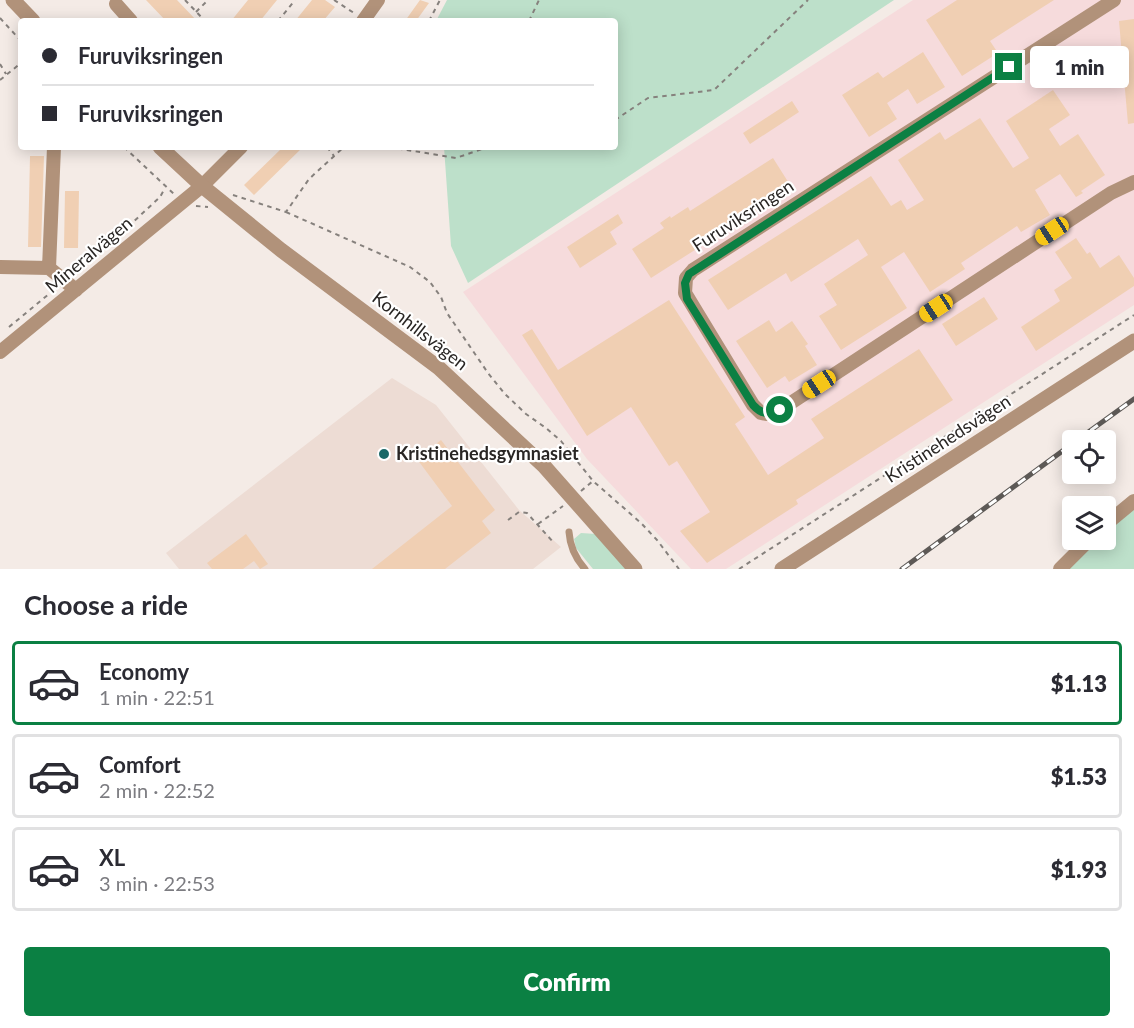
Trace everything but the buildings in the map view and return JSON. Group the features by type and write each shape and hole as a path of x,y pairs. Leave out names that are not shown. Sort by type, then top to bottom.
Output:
{"street":[{"path":"13,0 30,18"},
{"path":"364,18 378,0"},
{"name":"Furuviksringen","path":"1114,0 693,270 686,278 685,293 753,405 761,412 773,412 780,410 1111,193 1134,182"},
{"path":"116,4 128,18"},
{"path":"49,268 54,150"},
{"name":"Kornhillsvägen","path":"163,150 202,186 281,250 440,368 544,466 635,569"},
{"name":"Mineralvägen","path":"0,352 71,285 202,186 238,150"},
{"path":"0,268 49,268 71,285"},
{"name":"Kristinehedsvägen","path":"782,569 1134,341"},
{"path":"1116,516 1134,501"},
{"path":"1060,569 1079,550"}],"lane":[{"path":"569,532 575,557 585,569"}],"path":[{"path":"185,0 202,18"},
{"path":"196,12 208,0"},
{"path":"280,18 295,0"},
{"path":"334,0 360,18"},
{"path":"431,18 440,0"},
{"path":"530,18 539,0"},
{"path":"618,118 648,98 714,90 808,0"},
{"path":"0,18 18,38"},
{"path":"0,64 6,75"},
{"path":"0,80 18,65"},
{"path":"127,150 190,206 213,207 226,195 234,195 286,212 410,267 430,282 441,297 447,313 505,394 526,414 561,441 593,481 646,528 679,569"},
{"path":"329,150 334,156"},
{"path":"286,212 309,179 341,150"},
{"path":"407,150 456,158 479,150"},
{"path":"7,329 71,285 160,197 166,187"},
{"path":"739,569 1134,315"},
{"path":"508,520 519,512 527,513 554,543"}],"shaded area":[{"path":"913,0 1134,0 1134,305 726,569 691,569 587,459 463,292"},
{"name":"Kristinehedsgymnasiet","path":"392,378 436,405 519,510 561,547 533,569 179,569 166,553"}],"green space":[{"path":"447,0 894,0 468,283 451,246 444,150 618,150 618,18 438,18"},
{"path":"1134,509 1134,569 1066,569 1086,550 1116,550 1116,524"},
{"path":"581,533 596,534 626,569 593,569 576,548 574,539"}],"railway":[{"path":"1091,430 1134,399"},
{"path":"902,569 1062,451"}],"place":[{"name":"Kristinehedsgymnasiet","path":"384,454"}],"route":[{"path":"780,410 766,414 753,405 687,299 686,278 693,270 1009,67"}]}
